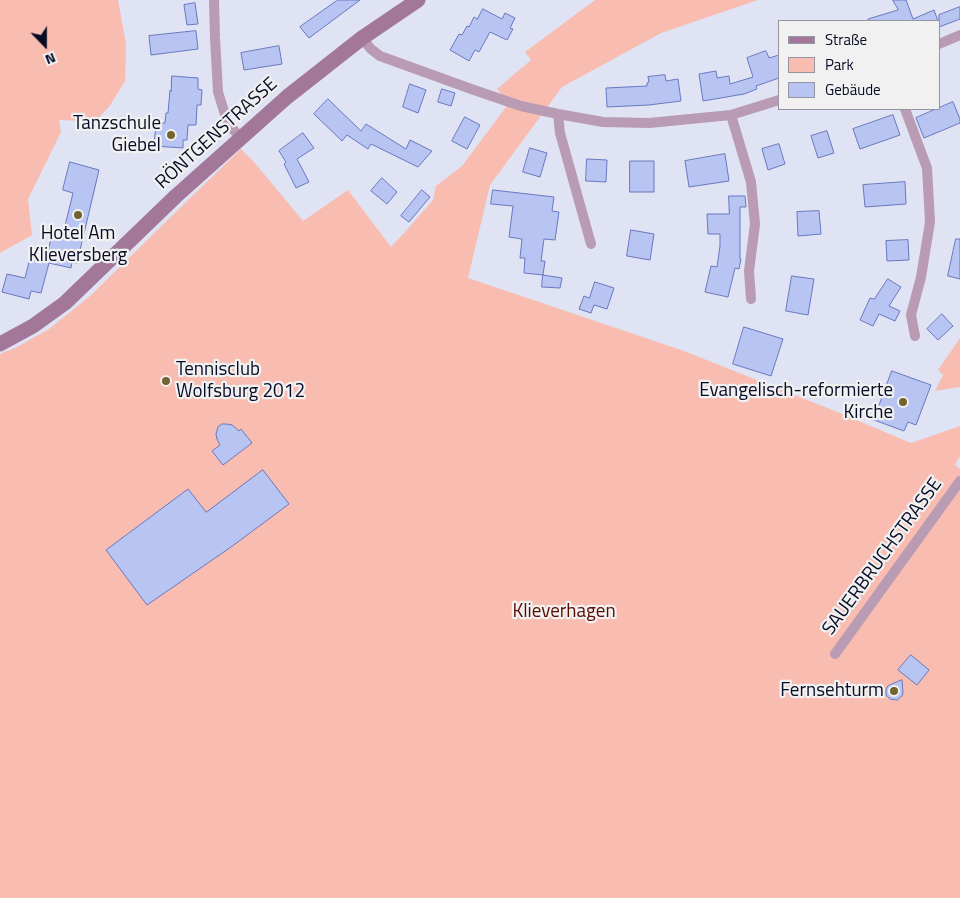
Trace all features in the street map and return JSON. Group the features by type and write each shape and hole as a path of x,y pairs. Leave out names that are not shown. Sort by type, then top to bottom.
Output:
{"street":[{"path":"214,0 218,92 228,124 241,138"},
{"name":"RÖNTGENSTRASSE","path":"0,344 54,311 78,291 150,220 287,97 362,38 418,0"},
{"path":"940,44 960,35"},
{"path":"362,38 380,56 510,103 603,122 649,123 731,115 778,100"},
{"path":"905,110 927,168 930,222 921,277 911,315 915,336"},
{"path":"558,114 560,133 591,244"},
{"path":"731,115 750,182 755,224 749,271 751,299"},
{"name":"RÖNTGENSTRASSE","path":"0,336 32,324 54,311"},
{"name":"SAUERBRUCHSTRASSE","path":"835,654 960,481"}],"green space":[{"path":"0,0 118,0 126,44 125,81 109,107 98,118 86,121 59,120 61,132 28,199 32,235 0,253"},
{"name":"Klieverhagen","path":"595,0 758,0 661,33 562,87 490,185 468,278 684,351 911,443 960,426 960,456 955,465 960,469 960,898 0,898 0,354 49,329 90,296 241,149 303,221 348,190 391,247 433,200 436,186 462,166 509,103 497,89 531,60 525,52"},
{"path":"960,338 960,387 935,391 943,375 938,370"}],"building":[{"path":"338,0 360,0 309,38 300,27"},
{"path":"893,0 906,0 913,19 934,10 938,20 868,20 898,10"},
{"path":"195,3 198,24 187,25 184,5"},
{"path":"960,7 960,19 940,27 939,15"},
{"path":"483,9 502,19 505,13 515,18 510,28 513,29 507,40 490,32 479,52 475,50 469,61 450,50 459,34 462,35 474,17 477,19"},
{"path":"196,31 198,49 151,55 149,36"},
{"path":"279,46 282,64 244,70 241,53"},
{"path":"766,51 769,58 778,55 778,78 756,86 757,89 744,94 703,101 699,74 716,71 717,78 729,76 730,84 753,77 747,58"},
{"path":"665,75 666,81 678,79 681,101 607,107 606,88 647,86 649,82 648,77"},
{"path":"172,76 198,78 198,89 202,90 201,105 197,105 196,125 188,125 187,140 183,140 183,148 154,146 156,123 165,123 166,113 168,113"},
{"path":"410,84 426,90 418,113 403,107"},
{"path":"442,89 455,93 451,106 438,102"},
{"path":"328,99 361,131 366,124 406,149 410,140 432,151 418,167 371,144 368,149 347,135 342,141 314,114"},
{"path":"953,102 960,123 924,138 916,118 934,110 940,110 940,108"},
{"path":"893,115 900,135 860,149 853,129"},
{"path":"465,117 480,125 467,149 452,141"},
{"path":"827,131 834,153 818,158 811,136"},
{"path":"303,133 314,148 297,159 309,182 296,188 284,164 286,162 279,151"},
{"path":"779,144 785,164 768,170 762,149"},
{"path":"530,148 547,153 540,177 523,172"},
{"path":"725,154 729,181 689,187 685,161"},
{"path":"587,159 607,160 606,182 586,181"},
{"path":"630,161 654,161 654,192 630,192"},
{"path":"70,162 99,170 77,263 72,262 71,268 49,263 41,293 31,291 29,299 2,292 7,274 25,278 30,258 40,260 42,253 47,255 52,235 62,238 73,193 63,190"},
{"path":"382,178 397,192 387,204 371,191"},
{"path":"905,182 906,204 865,207 863,185"},
{"path":"422,190 430,197 409,222 401,216"},
{"path":"493,190 554,197 552,211 559,212 555,240 544,239 541,261 545,261 543,275 524,273 525,258 520,258 522,239 509,237 513,206 491,204"},
{"path":"729,196 745,196 746,207 740,207 741,259 739,269 735,268 728,297 705,292 711,266 717,267 720,246 720,234 708,234 707,214 729,214"},
{"path":"819,211 821,234 798,236 797,212"},
{"path":"631,230 654,234 650,260 627,256"},
{"path":"956,239 960,239 960,279 948,276"},
{"path":"908,240 909,260 887,261 886,241"},
{"path":"543,275 562,278 560,288 542,287"},
{"path":"792,276 814,279 808,315 786,311"},
{"path":"888,279 901,287 889,306 900,311 895,321 879,314 873,326 860,320 870,298 874,299"},
{"path":"595,282 614,288 607,309 594,305 591,313 579,309 584,296 589,298"},
{"path":"942,314 953,326 938,340 927,329"},
{"path":"744,327 783,339 771,376 733,364"},
{"name":"Evangelisch-reformierte Kirche","path":"892,371 931,385 916,425 908,422 904,431 874,420"},
{"path":"222,424 232,425 239,431 241,429 252,443 223,465 212,451 220,445 216,434 218,427"},
{"path":"263,470 289,504 147,605 106,550 188,489 206,512"},
{"path":"911,655 929,670 917,685 898,670"},
{"name":"Fernsehturm","path":"902,680 902,696 897,700 890,699 886,695 886,689 888,686"}],"place":[{"name":"Tanzschule Giebel","path":"171,135"},
{"name":"Hotel Am Klieversberg","path":"78,215"},
{"name":"Tennisclub Wolfsburg 2012","path":"166,381"},
{"name":"Evangelisch-reformierte Kirche","path":"903,402"},
{"name":"Fernsehturm","path":"894,691"}]}
